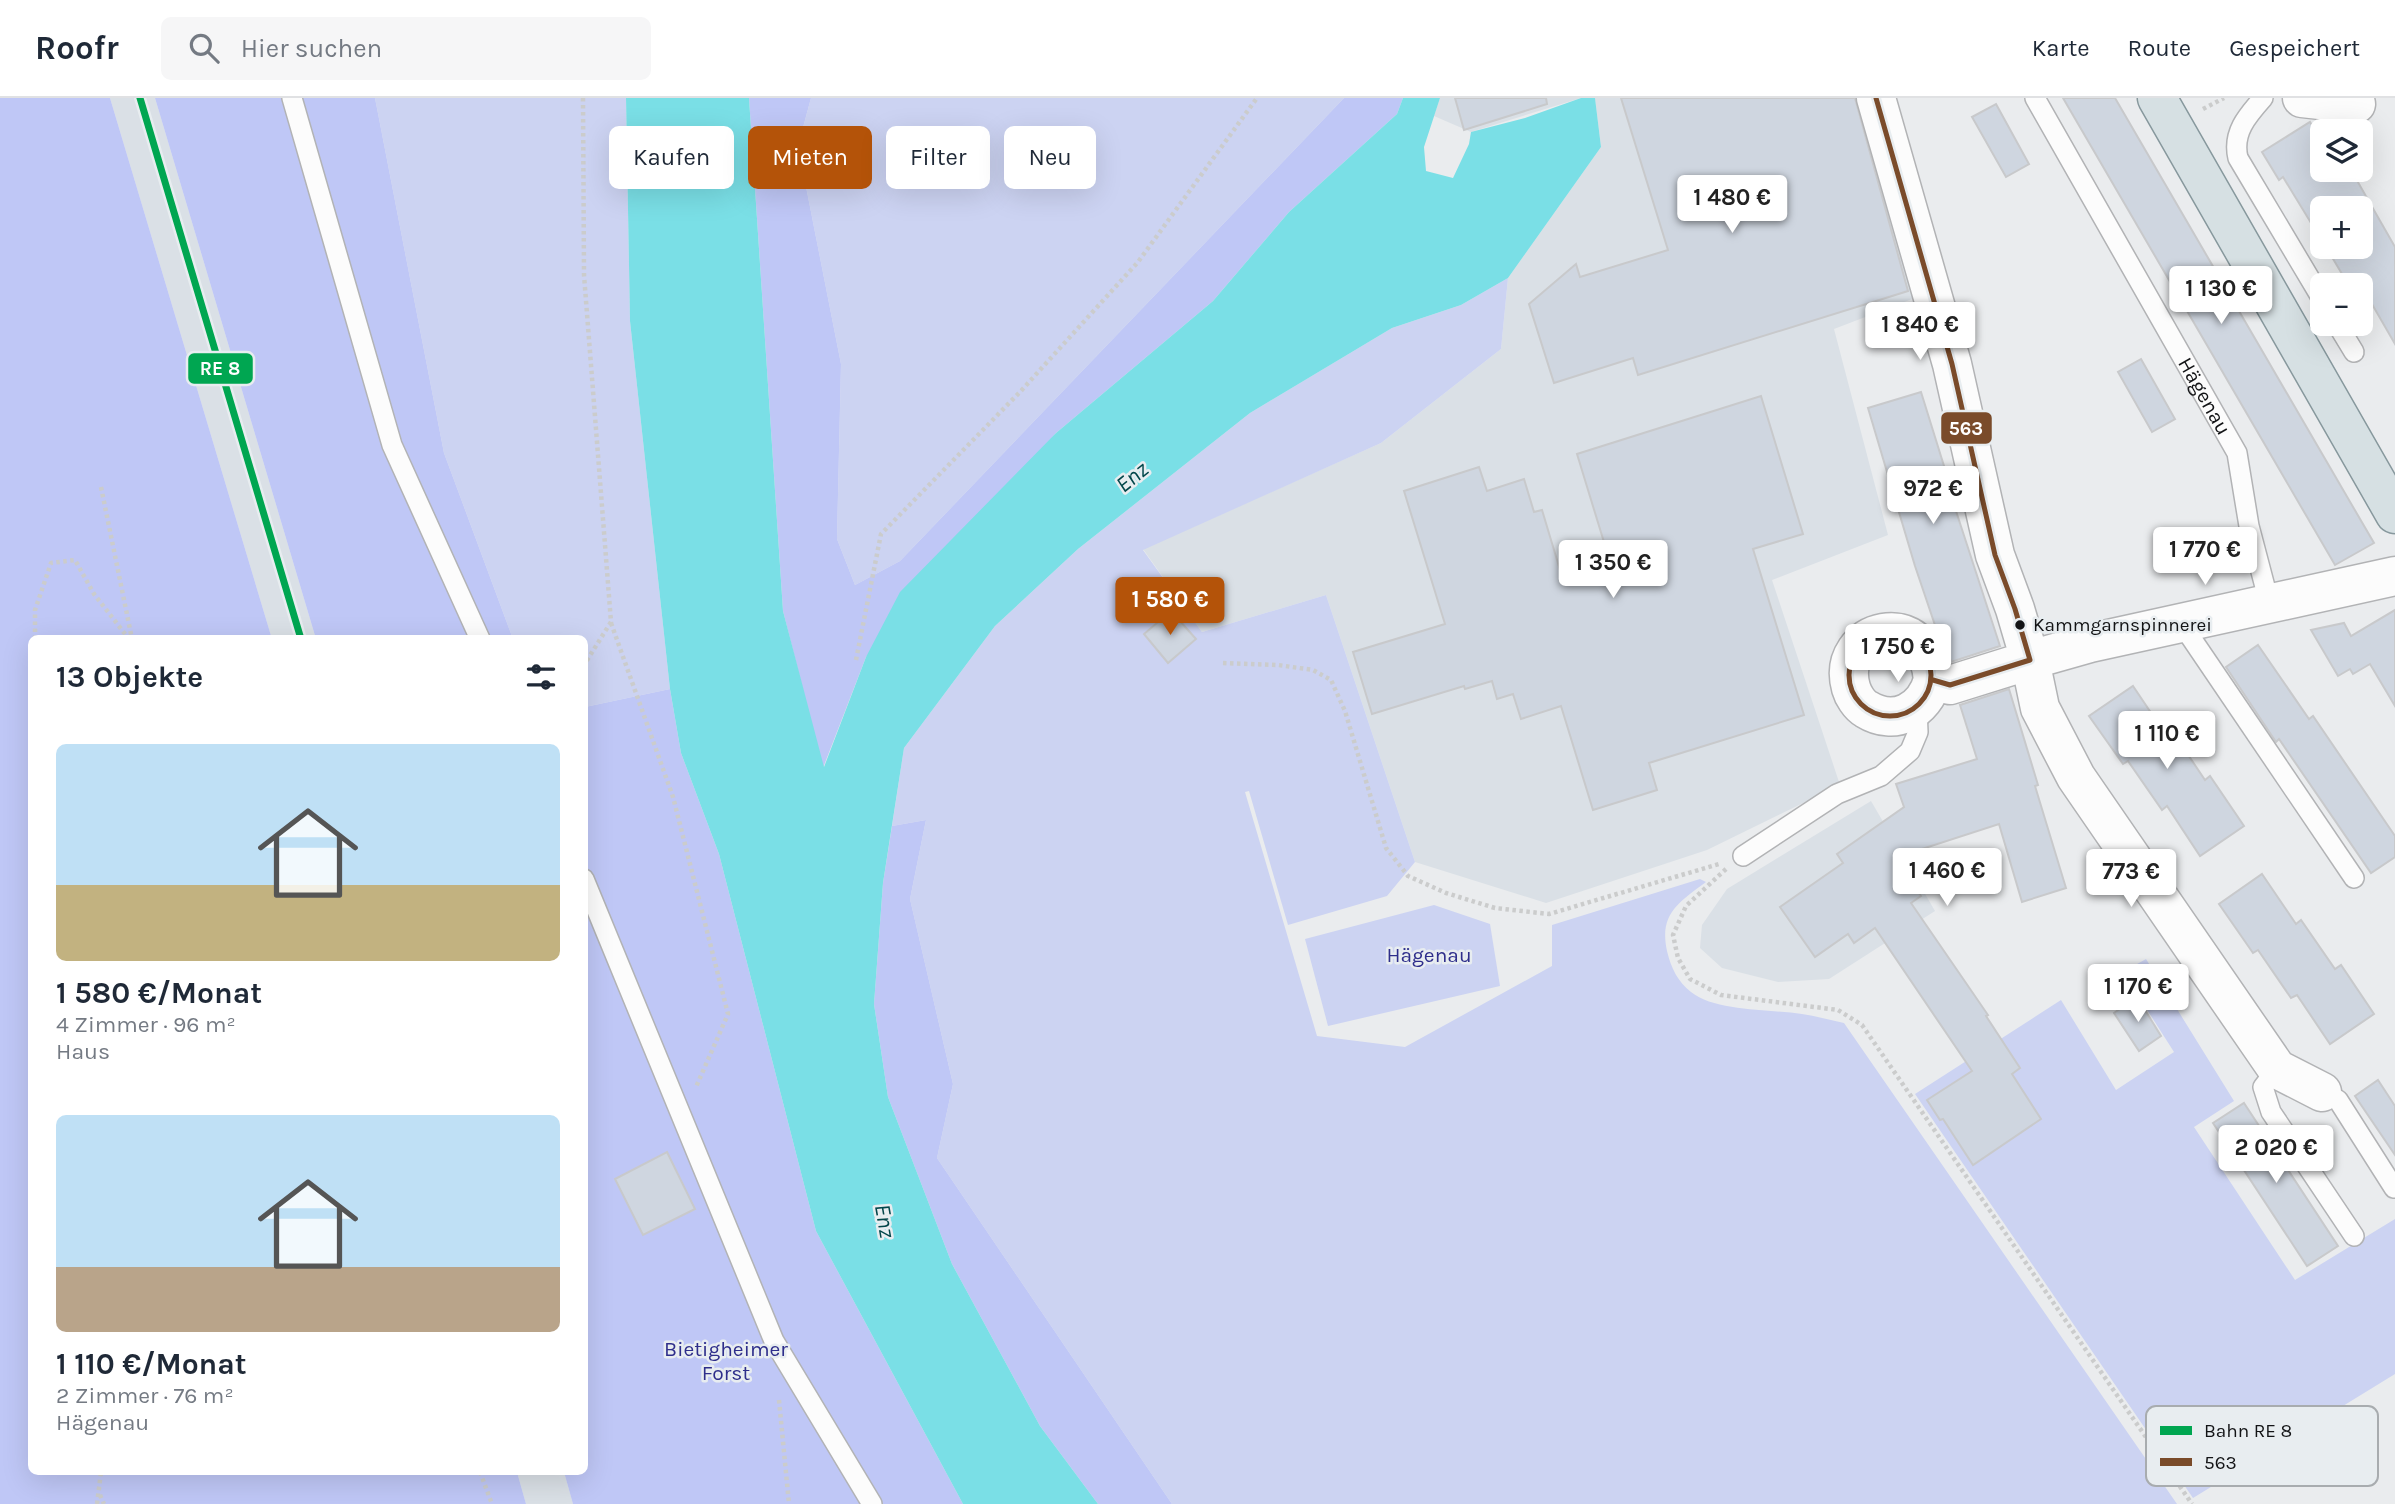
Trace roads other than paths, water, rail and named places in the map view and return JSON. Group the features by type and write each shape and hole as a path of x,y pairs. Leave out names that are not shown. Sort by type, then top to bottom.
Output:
{"main road":[{"path":"2157,98 2395,514"}],"street":[{"path":"1876,98 1952,364 1995,555 2030,660 2040,708 2076,777 2277,1069 2322,1092"},
{"path":"2302,98 2356,104"},
{"path":"1925,695 2090,643 2395,576"}],"lane":[{"path":"292,98 392,445 478,635"},
{"name":"Hägenau","path":"2035,98 2238,453 2249,526 2269,602"},
{"path":"2263,98 2242,124 2237,135 2235,145 2238,158 2310,279"},
{"path":"2344,336 2354,352"},
{"path":"2181,623 2354,878"},
{"path":"1743,856 1837,794 1881,776 1900,760 1910,751 1919,732 1925,695"},
{"path":"588,889 774,1341 872,1504"},
{"path":"2277,1069 2263,1087 2271,1112 2354,1236"},
{"path":"2322,1092 2337,1100 2394,1188"}],"water":[{"name":"Enz","path":"626,98 749,98 751,126 748,126 748,189 755,189 783,611 824,767 866,657 900,592 1056,433 1213,301 1289,212 1397,114 1403,98 1440,98 1424,147 1426,171 1453,178 1469,144 1471,132 1525,118 1581,98 1595,98 1601,147 1508,278 1461,305 1392,328 1250,413 1078,549 995,626 904,748 883,883 874,1004 888,1097 952,1264 1040,1426 1098,1504 963,1504 816,1231 719,854 681,753 670,689 630,321 628,189 734,189 734,126 627,126"}],"place":[{"name":"Kammgarnspinnerei","path":"2020,625"}],"park label":[{"name":"Bietigheimer Forst","path":"726,1361"}]}
